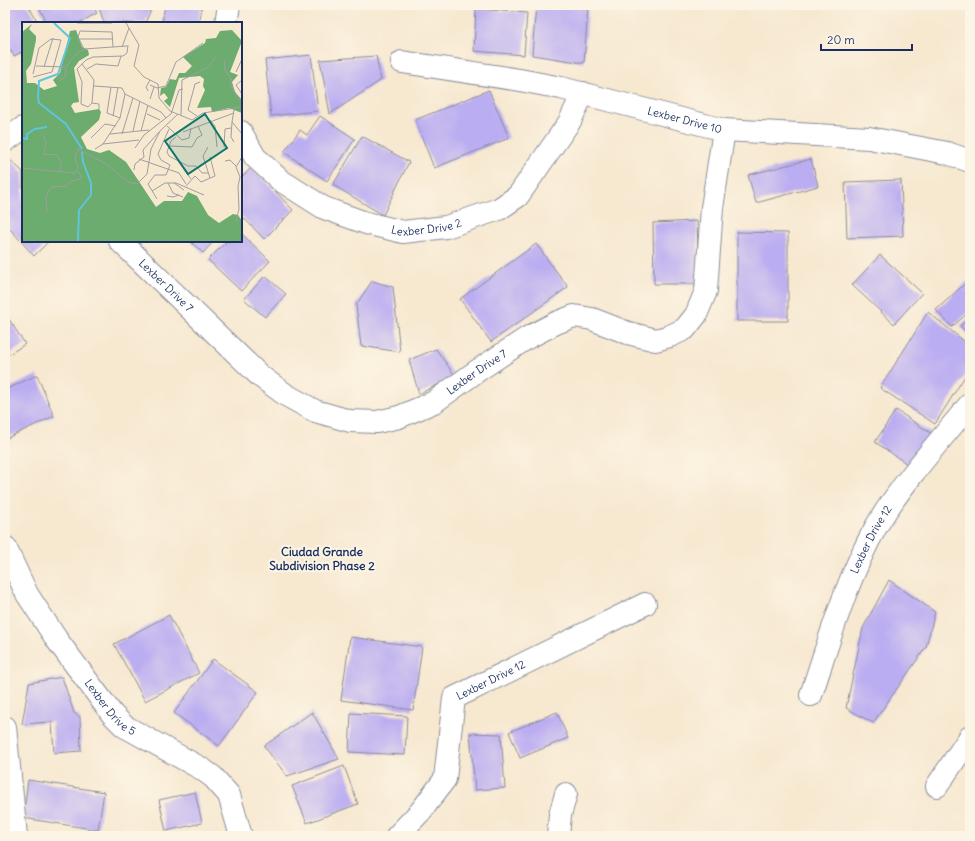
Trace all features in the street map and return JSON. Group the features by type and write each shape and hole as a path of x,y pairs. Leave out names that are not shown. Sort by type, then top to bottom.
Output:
{"street":[{"path":"226,22 229,5"},
{"name":"Lexber Drive 10","path":"402,62 520,80 582,93 724,130 869,138 947,153 970,161"},
{"name":"Lexber Drive 2","path":"242,134 255,157 280,180 324,208 366,223 403,232 438,228 446,227 499,209 518,196 570,121 582,93"},
{"name":"Lexber Drive 7","path":"121,242 260,376 286,395 315,411 350,421 377,422 398,416 434,402 527,338 556,323 574,316 592,319 628,333 656,340 686,329 696,315 706,291 712,208 724,130"},
{"name":"Lexber Drive 12","path":"811,696 837,615 859,563 878,525 907,482 970,404"},
{"name":"Lexber Drive 5","path":"5,547 26,594 57,640 112,714 124,726 202,769 213,777 229,795 241,836"},
{"name":"Lexber Drive 12","path":"397,836 421,811 445,779 454,698 645,604"},
{"path":"5,727 16,836"},
{"path":"937,786 970,737"},
{"path":"558,836 560,815 566,794"}],"building":[{"path":"5,5 28,5 37,22 22,22 22,52 14,56 5,41"},
{"path":"38,5 92,5 97,13 81,22 46,22"},
{"path":"98,5 153,5 145,22 104,22"},
{"path":"165,5 202,5 198,22 162,22"},
{"path":"536,5 576,5 588,7 584,63 532,55"},
{"path":"476,9 527,13 524,55 474,51"},
{"path":"311,55 318,111 271,116 265,60"},
{"path":"376,56 381,80 330,114 320,60"},
{"path":"489,90 509,138 434,168 415,120"},
{"path":"320,116 355,139 327,181 284,152 300,130 307,135"},
{"path":"362,136 409,162 383,215 333,185"},
{"path":"6,156 22,171 22,242 48,242 34,256 5,223"},
{"path":"811,159 818,186 756,203 748,175"},
{"path":"252,167 293,210 264,239 242,216 242,177"},
{"path":"901,180 903,236 847,238 845,182"},
{"path":"697,221 699,284 654,284 653,223"},
{"path":"737,232 788,233 788,321 737,321"},
{"path":"242,234 270,261 241,291 208,260 226,242 242,242"},
{"path":"191,242 213,242 203,253"},
{"path":"536,244 568,287 491,342 460,299"},
{"path":"880,255 922,293 894,324 852,285"},
{"path":"265,276 286,294 265,317 244,299"},
{"path":"970,279 970,311 952,327 936,310"},
{"path":"372,281 393,287 400,352 361,346 356,305"},
{"path":"928,312 970,346 970,368 935,424 880,388"},
{"path":"5,313 25,344 5,357"},
{"path":"970,317 970,336 960,326"},
{"path":"436,349 455,376 419,394 409,360"},
{"path":"37,375 54,416 5,439 5,390"},
{"path":"896,410 932,434 910,466 875,442"},
{"path":"889,580 935,612 926,647 873,723 846,708 863,628"},
{"path":"169,615 199,673 145,701 114,644"},
{"path":"350,637 422,647 413,710 341,700"},
{"path":"213,659 258,692 219,746 174,713"},
{"path":"62,677 74,713 80,717 81,751 54,753 52,722 22,724 29,683"},
{"path":"312,712 339,759 287,776 264,746"},
{"path":"557,712 568,738 520,758 509,732"},
{"path":"351,713 407,716 405,755 349,752"},
{"path":"470,733 501,734 505,788 475,790"},
{"path":"344,766 358,804 307,823 292,786"},
{"path":"28,780 104,792 98,830 23,818"},
{"path":"195,792 202,823 166,831 159,800"}],"district":[{"name":"Ciudad Grande Subdivision Phase 2","path":"322,559"}]}
